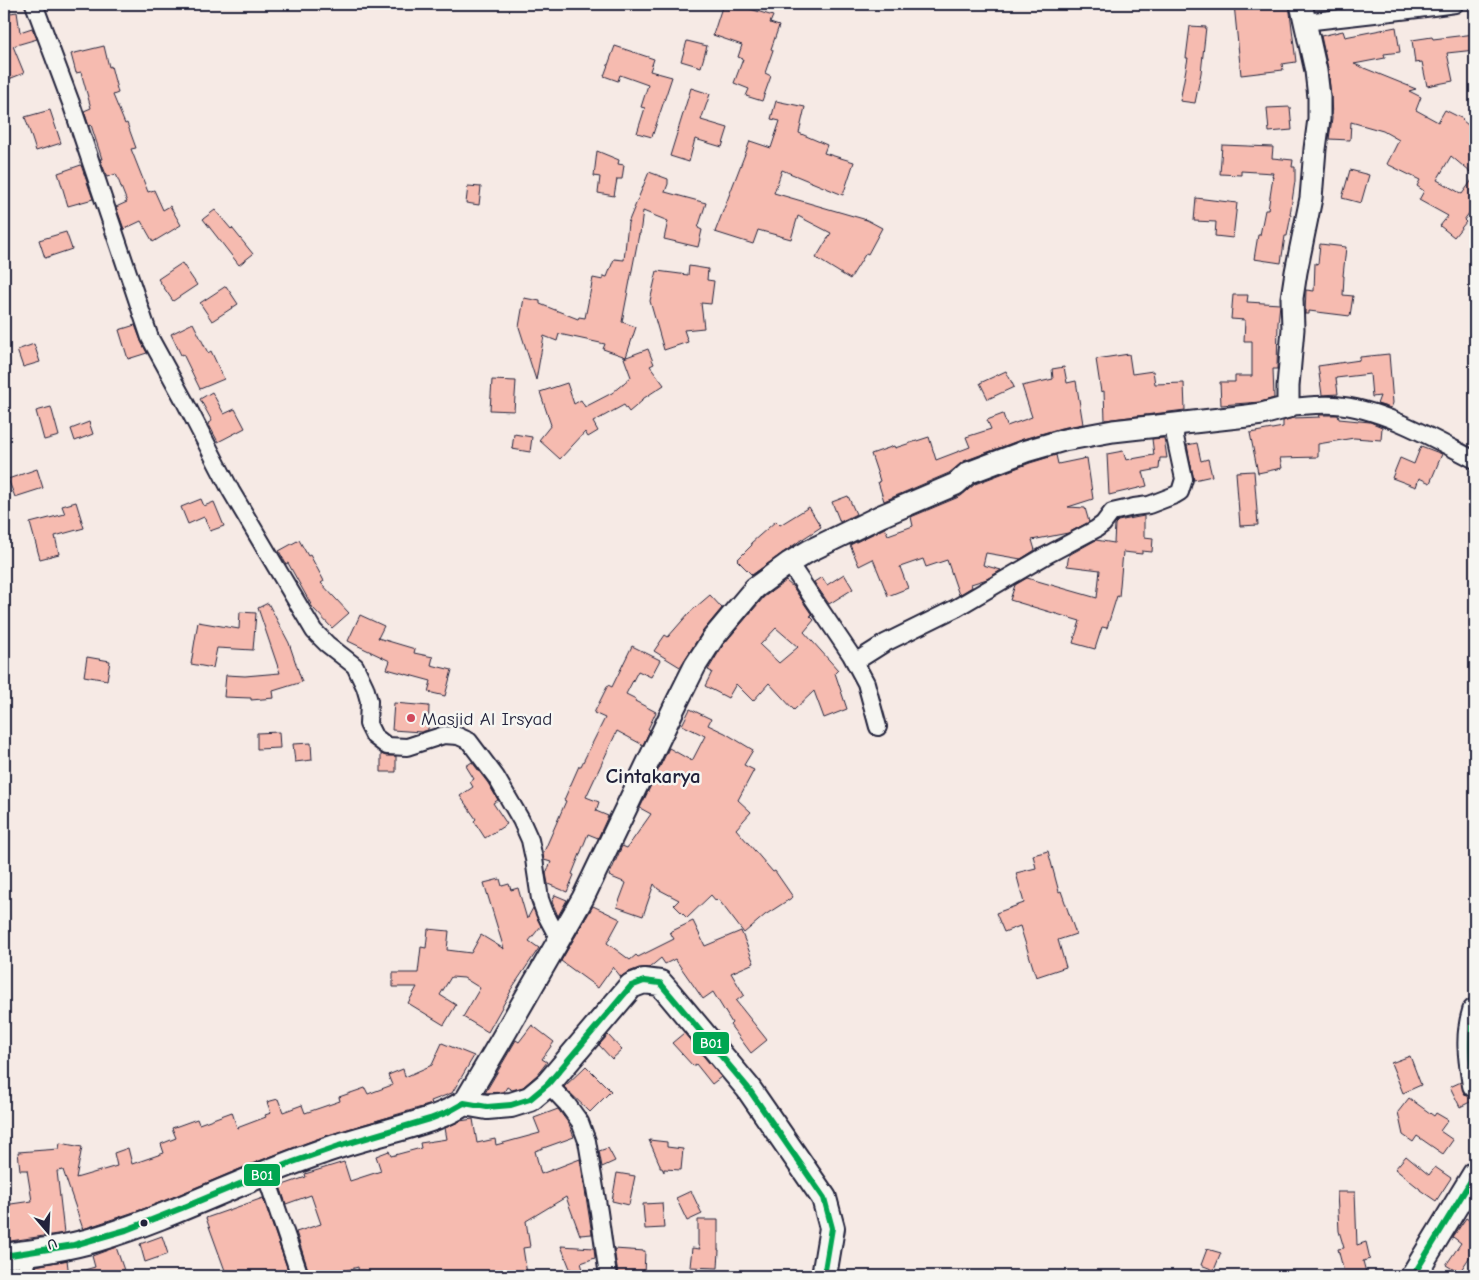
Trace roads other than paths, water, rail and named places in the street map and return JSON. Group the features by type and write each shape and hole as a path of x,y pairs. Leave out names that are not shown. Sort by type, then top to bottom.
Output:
{"main road":[{"path":"4,1256 62,1248 96,1240 131,1228 265,1173 350,1142 419,1123 451,1111 464,1103 488,1108 530,1099 548,1084 631,986 644,981 660,983 748,1088 824,1198 832,1228 824,1276"},
{"path":"1475,1011 1470,1038 1470,1056 1475,1085"},
{"path":"1413,1276 1475,1174"}],"street":[{"path":"34,4 71,102 150,338 186,402 231,491 314,631 355,666 365,687 368,701 368,724 374,736 387,746 407,747 444,735 458,736 469,741 482,758 521,820 534,860 542,906 554,930 561,936"},
{"path":"1288,407 1293,329 1292,298 1311,198 1319,119 1316,71 1303,13 1418,9 1455,4"},
{"path":"464,1103 583,898 695,666 713,638 740,604 755,588 789,563 866,522 956,484 968,473 996,461 1064,440 1113,431 1262,414 1288,407 1336,405 1378,415 1429,436 1475,460"},
{"path":"855,662 885,643 956,608 1045,556 1096,530 1104,524 1112,512 1149,505 1180,492 1184,479 1175,437 1176,424"},
{"path":"789,563 855,662 866,683 878,727"},
{"path":"548,1084 580,1122 587,1141 608,1276"},
{"path":"265,1173 300,1276"},
{"path":"26,1276 27,1253"}],"place":[{"name":"Masjid Al Irsyad","path":"411,718"}],"district":[{"name":"Cintakarya","path":"653,776"}]}
